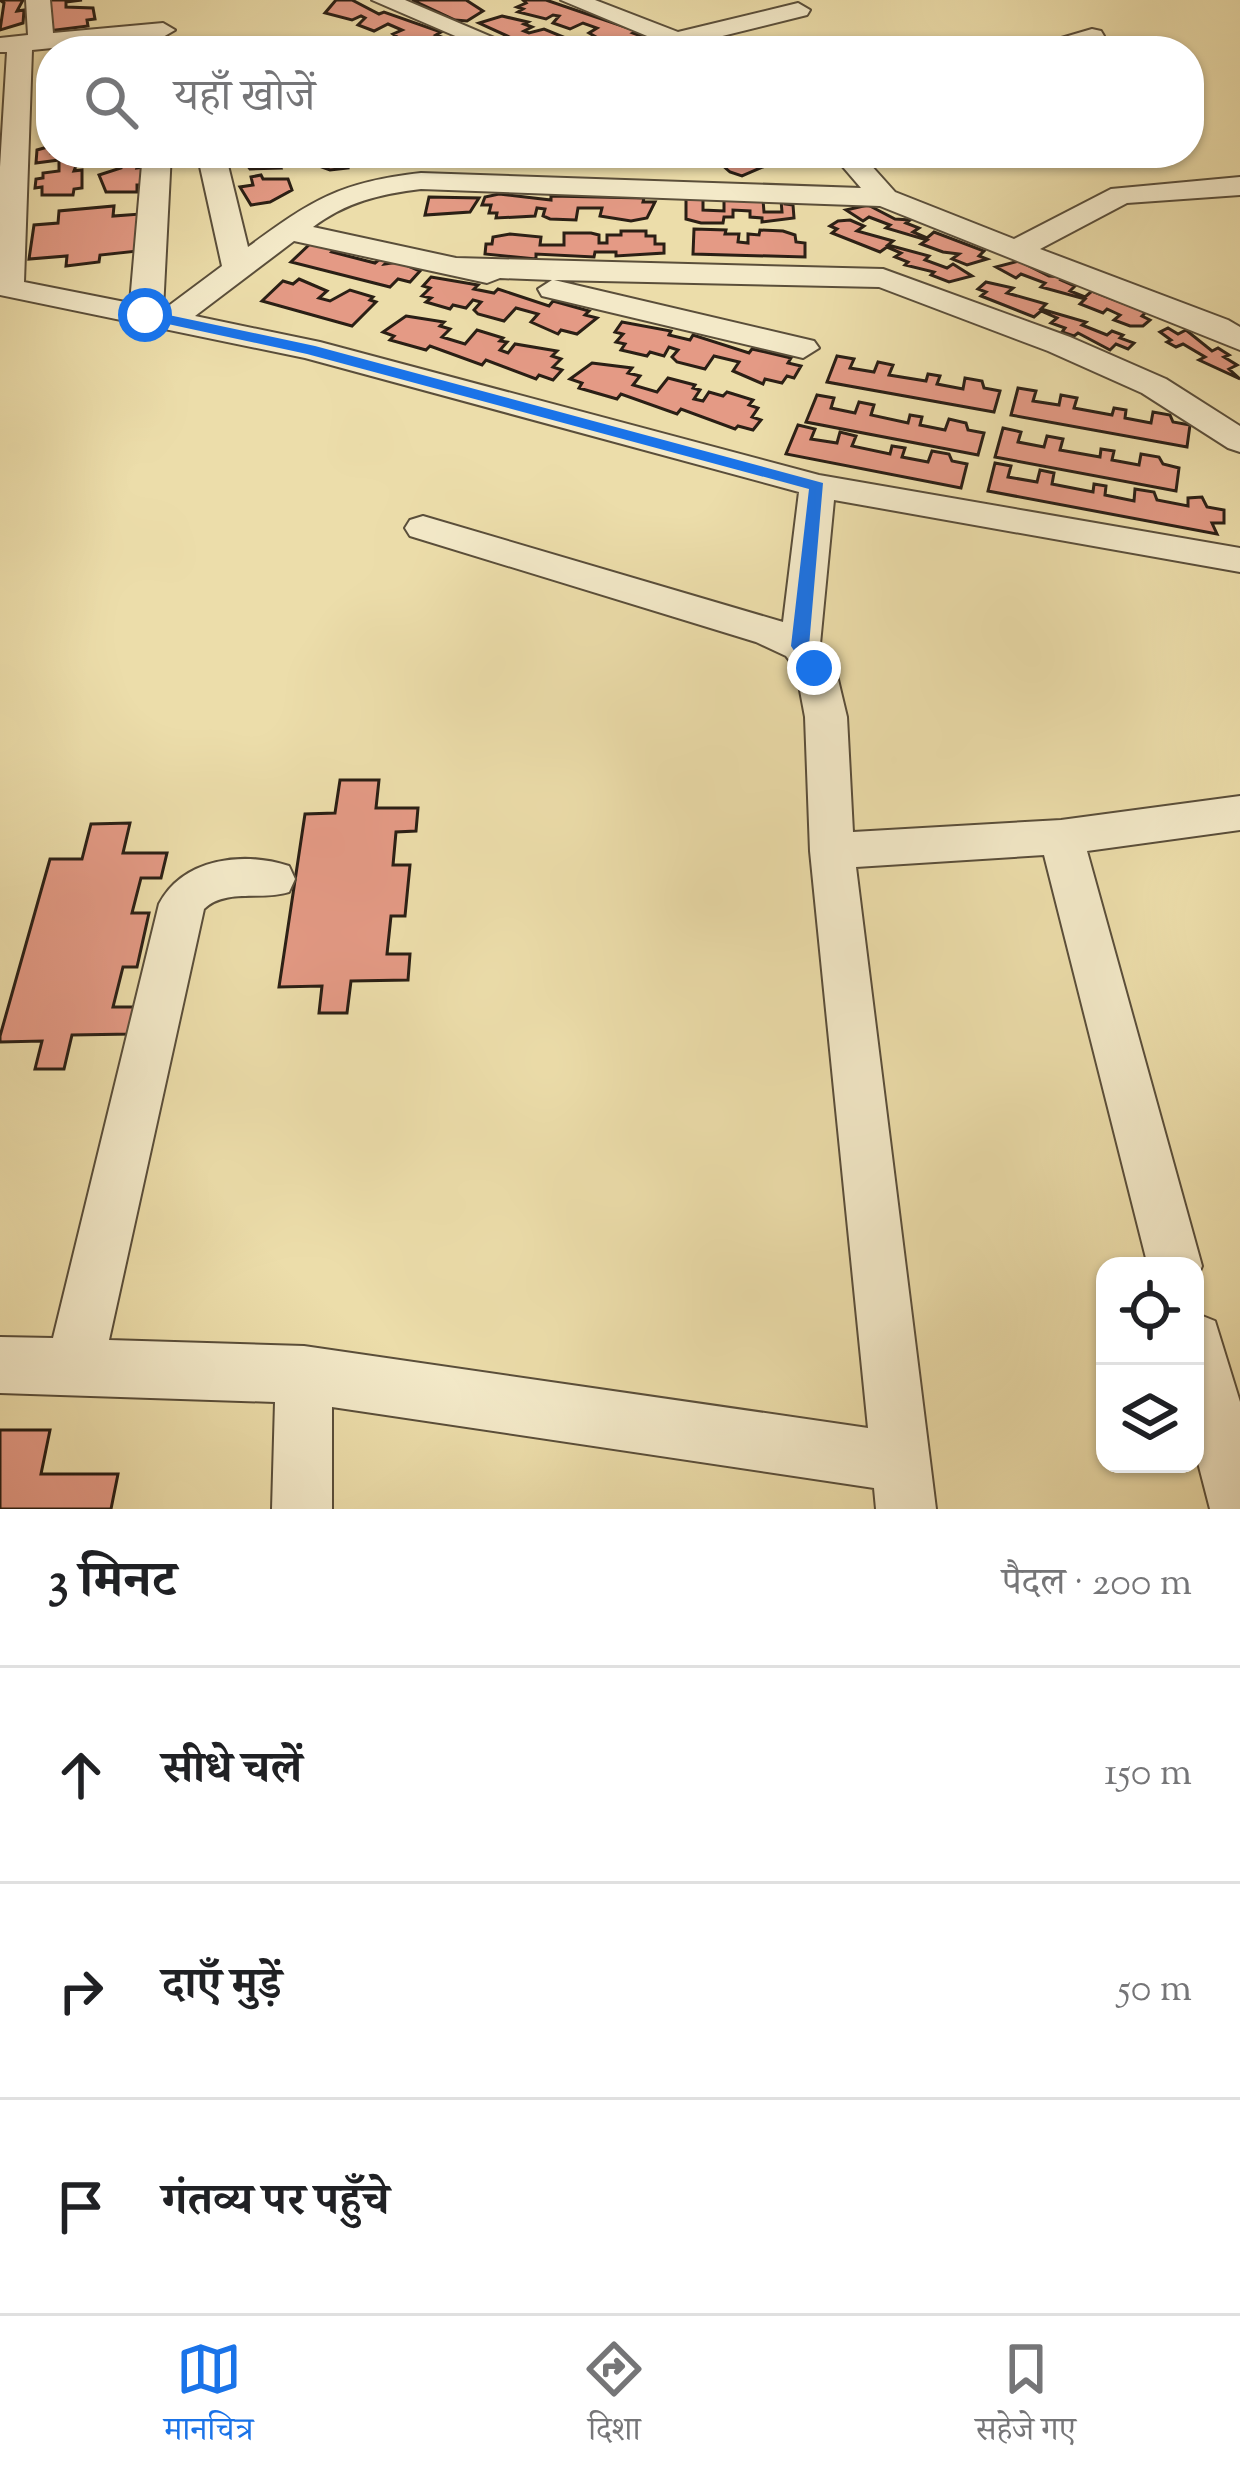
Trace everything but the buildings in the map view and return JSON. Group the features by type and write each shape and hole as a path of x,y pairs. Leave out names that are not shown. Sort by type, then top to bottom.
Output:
{"street":[{"path":"38,0 20,43 4,287 309,350 818,486 1240,560"},
{"path":"162,36 166,0"},
{"path":"384,0 455,36"},
{"path":"573,0 671,36"},
{"path":"608,13 647,4"},
{"path":"691,36 798,10"},
{"path":"157,168 157,317"},
{"path":"214,168 238,269"},
{"path":"520,168 528,183"},
{"path":"706,168 732,191"},
{"path":"858,168 885,198"},
{"path":"157,317 238,269 325,204 377,186 528,183 885,198 1240,340"},
{"path":"1018,249 1121,195 1240,186"},
{"path":"289,231 803,348"},
{"path":"458,267 883,278 1059,344 1154,386 1240,441"},
{"path":"800,646 818,486"},
{"path":"0,1365 304,1374 902,1485 832,851 826,717 814,668 800,646 730,618 423,528"},
{"path":"832,851 1060,837 1240,813"},
{"path":"1060,837 1173,1257"},
{"path":"75,1365 182,904 191,888 203,881 273,880"},
{"path":"1201,1365 1240,1509"},
{"path":"302,1509 304,1374"}],"route":[{"path":"145,315 309,350 818,486 800,646 814,668"}]}
